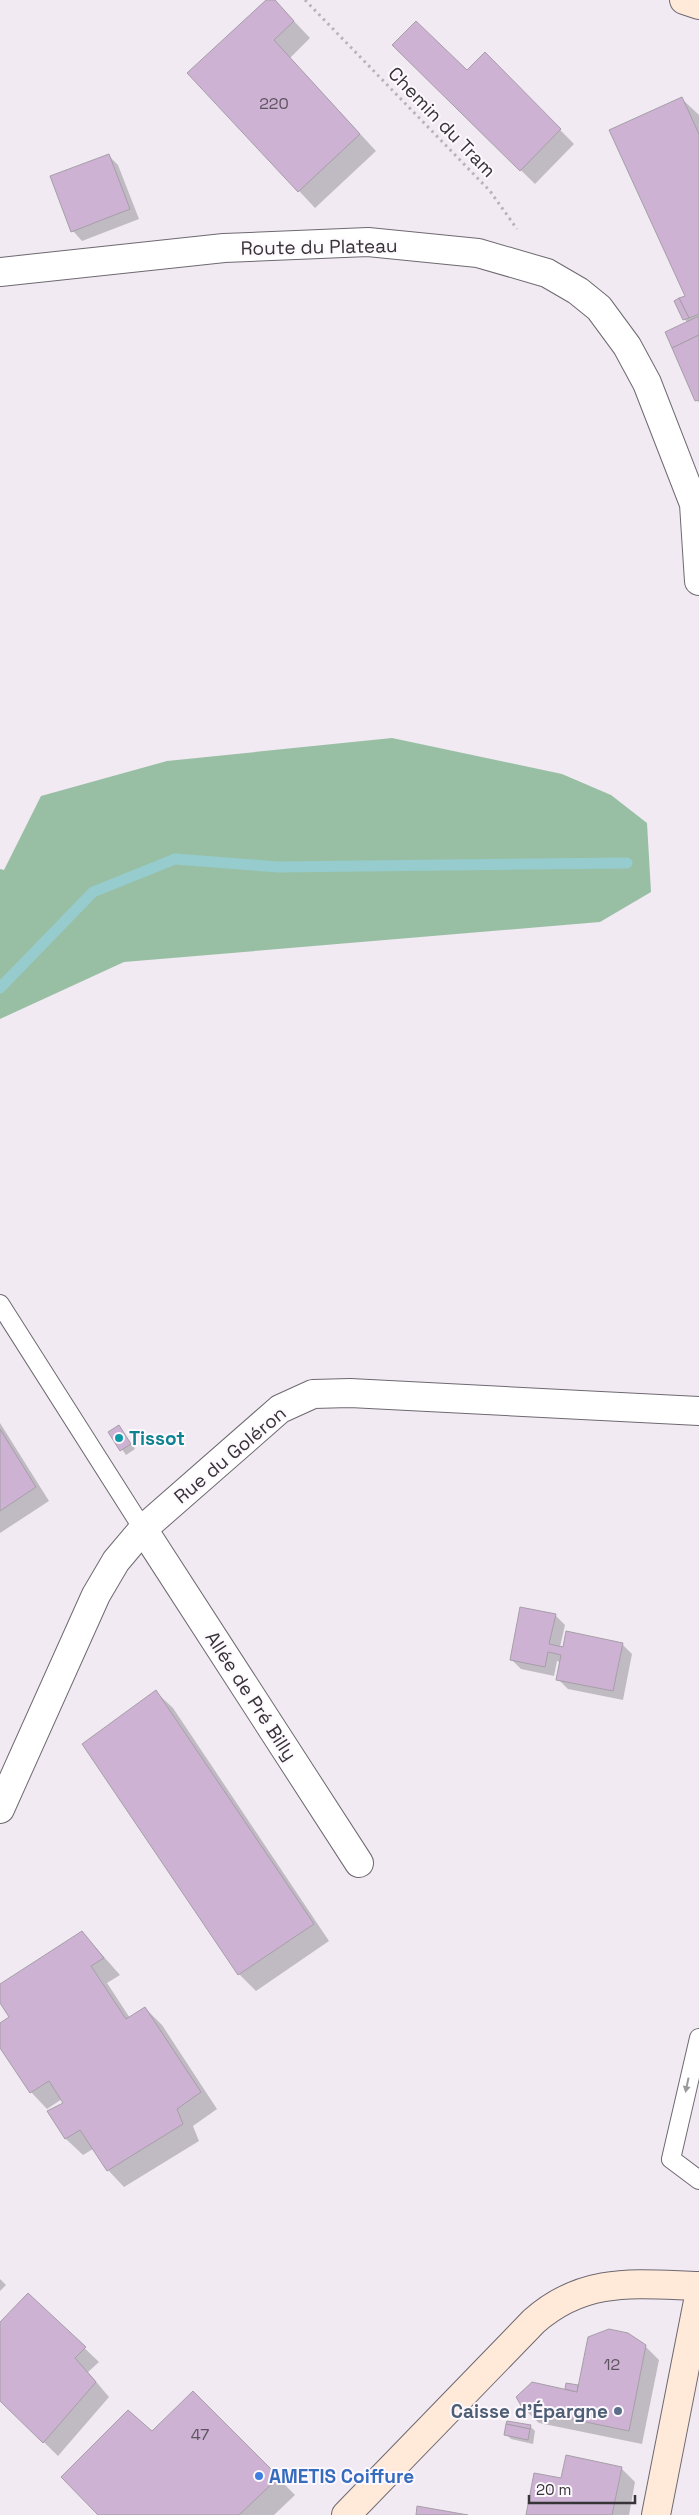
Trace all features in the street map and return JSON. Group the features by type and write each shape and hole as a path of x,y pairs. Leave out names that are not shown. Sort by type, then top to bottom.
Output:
{"main road":[{"path":"684,0 699,5"},
{"path":"346,2515 534,2321 556,2304 585,2290 612,2284 699,2286"},
{"path":"656,2515 699,2296"}],"street":[{"name":"Route du Plateau","path":"0,272 224,248 368,242 478,253 547,273 578,291 599,308 627,346 647,383 696,503 699,581"},
{"name":"Rue du Goléron","path":"0,1809 96,1595 116,1561 143,1530 280,1409 313,1394 350,1393 699,1411"},
{"name":"Allée de Pré Billy","path":"143,1530 359,1863"}],"lane":[{"path":"0,1304 143,1530"},
{"path":"699,2038 671,2160 699,2180"}],"path":[{"name":"Chemin du Tram","path":"305,0 490,191 519,232"}],"green space":[{"path":"392,738 562,774 611,795 647,823 651,892 600,922 124,962 0,1019 0,869 4,870 41,796 167,761"}],"building":[{"path":"266,0 275,0 294,21 274,40 360,134 298,192 187,73"},
{"path":"416,21 467,70 485,52 561,129 520,171 392,45"},
{"path":"682,97 699,134 699,314 689,318 679,298 685,296 609,130"},
{"path":"109,154 130,209 71,232 50,176"},
{"path":"679,298 689,318 683,320 674,301"},
{"path":"699,316 699,335 672,348 665,332"},
{"path":"699,335 699,400 695,401 672,348"},
{"name":"Tissot","path":"119,1425 131,1444 120,1451 108,1432"},
{"path":"0,1429 36,1487 0,1511"},
{"path":"520,1607 556,1614 549,1644 563,1647 566,1631 623,1643 613,1691 556,1680 561,1655 548,1652 545,1667 510,1660"},
{"path":"156,1690 314,1924 238,1975 82,1744"},
{"path":"82,1931 104,1958 91,1966 126,2019 145,2007 201,2092 177,2109 183,2124 107,2171 80,2130 65,2139 47,2111 63,2103 49,2081 30,2093 0,2048 0,2023 9,2017 0,2003 0,1984"},
{"path":"28,2293 86,2347 75,2358 96,2382 43,2443 0,2401 0,2322"},
{"path":"609,2329 628,2333 646,2345 629,2431 523,2409 516,2397 532,2382 577,2392 588,2337"},
{"path":"566,2383 578,2385 577,2392 565,2389"},
{"path":"193,2391 279,2477 239,2515 98,2515 61,2477 128,2410 152,2431"},
{"path":"507,2421 531,2425 530,2429 506,2424"},
{"path":"506,2424 530,2429 528,2440 504,2435"},
{"path":"566,2455 622,2467 612,2515 526,2515 534,2473 561,2478"},
{"path":"417,2506 468,2515 416,2515"}],"waterway":[{"path":"0,988 93,892 175,859 278,867 627,863"}],"place":[{"name":"Tissot","path":"119,1438"},
{"name":"Caisse d'Épargne","path":"618,2411"},
{"name":"AMETIS Coiffure","path":"259,2476"}]}
